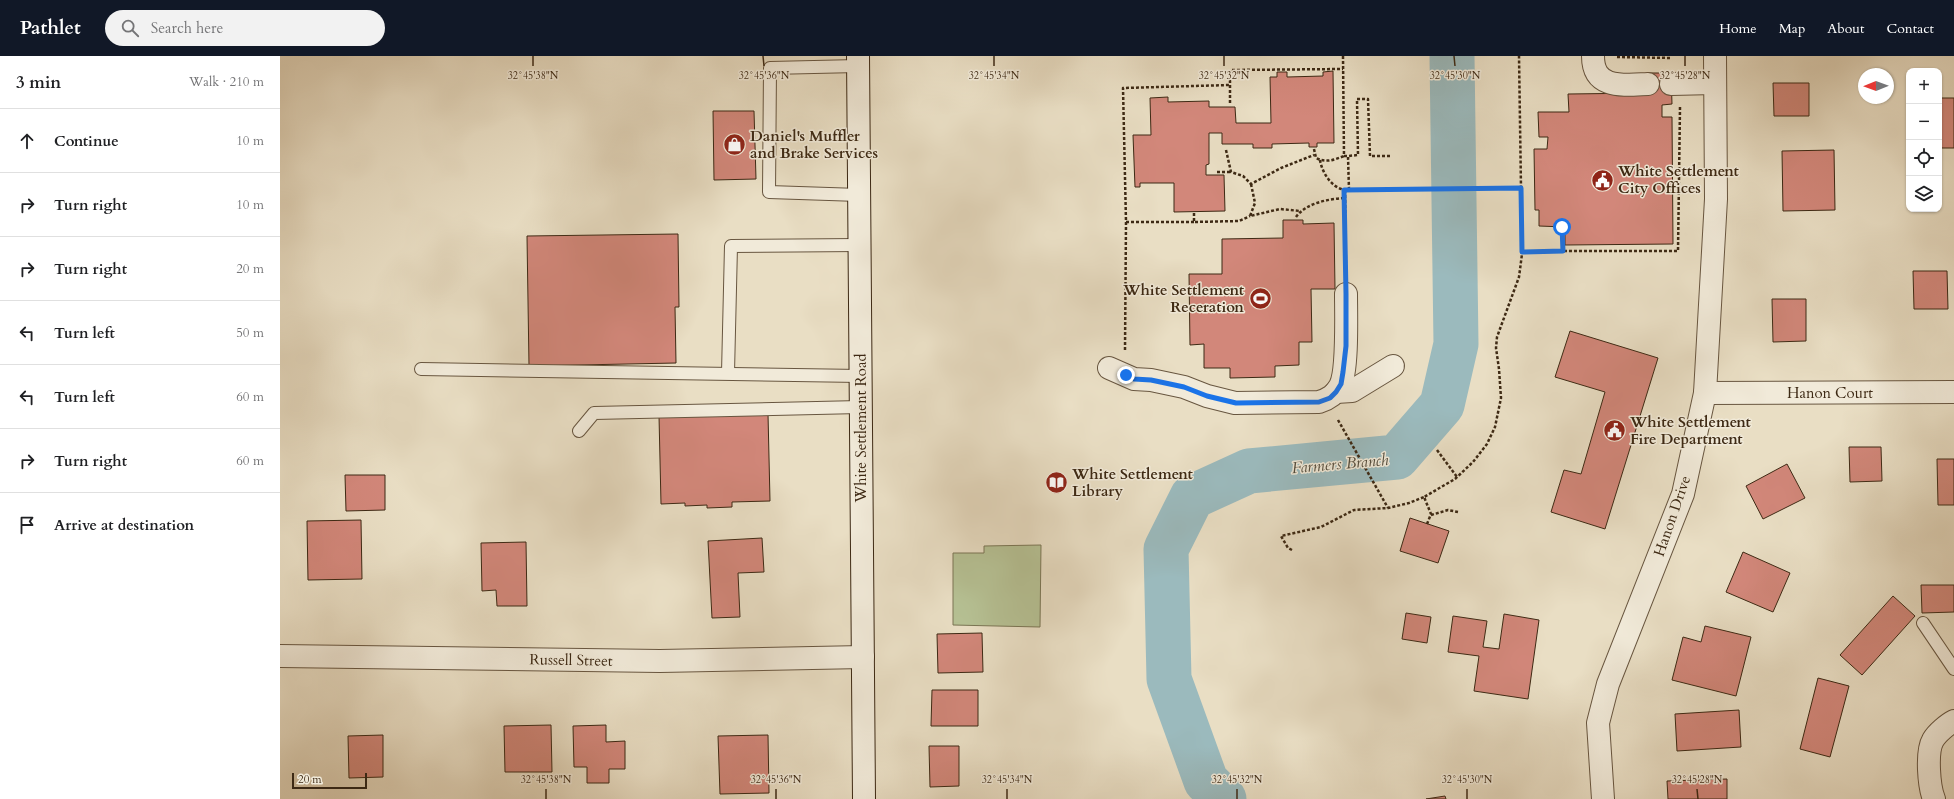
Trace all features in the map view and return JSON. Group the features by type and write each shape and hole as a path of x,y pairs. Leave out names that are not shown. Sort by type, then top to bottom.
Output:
{"street":[{"path":"1593,56 1593,65 1600,77 1612,84 1648,84"},
{"name":"Hanon Drive","path":"1603,799 1598,723 1608,684 1683,494 1705,394 1716,199 1715,56"},
{"name":"White Settlement Road","path":"858,61 864,799"},
{"path":"1676,84 1715,83"},
{"path":"1117,362 1134,379 1151,380 1184,387 1207,396 1236,403 1319,402 1330,398 1341,384 1346,346 1346,294"},
{"path":"1336,392 1352,391 1393,366"},
{"name":"Hanon Court","path":"1705,394 1954,392"},
{"name":"Russell Street","path":"280,656 660,661 863,657"},
{"path":"1934,799 1930,789 1930,753 1933,740 1954,720"}],"lane":[{"path":"858,61 770,68 769,192 859,195"},
{"path":"728,373 731,246 859,245"},
{"path":"421,369 860,376"},
{"path":"579,431 594,412 860,407"},
{"path":"1923,623 1954,669"}],"path":[{"path":"1343,56 1344,156"},
{"path":"1292,550 1288,548 1281,536 1321,527 1354,510 1388,508 1409,503 1443,487 1457,477 1479,455 1495,427 1501,398 1496,348 1497,337 1519,277 1522,252 1519,56"},
{"path":"1593,56 1672,58"},
{"path":"1230,103 1230,70 1343,69"},
{"path":"1522,252 1678,251 1676,84"},
{"path":"1117,362 1126,222 1123,88 1230,85"},
{"path":"1320,160 1330,161 1344,156 1358,155 1357,99 1368,99 1370,156 1390,156"},
{"path":"1314,149 1314,155"},
{"path":"1226,150 1231,172"},
{"path":"1314,155 1320,160 1325,175 1339,190 1521,188"},
{"path":"1251,184 1281,168 1314,155"},
{"path":"1348,156 1349,190"},
{"path":"1217,172 1231,172 1243,176 1251,184 1255,203 1250,216"},
{"path":"1344,190 1346,294"},
{"path":"1296,217 1300,211 1314,204 1330,199 1345,198"},
{"path":"1126,222 1239,221 1250,216 1280,209 1300,211"},
{"path":"1194,213 1194,222"},
{"path":"1562,227 1563,251"},
{"path":"1336,417 1388,508"},
{"path":"1437,450 1457,477"},
{"path":"1424,497 1431,515 1428,524"},
{"path":"1431,515 1448,510 1458,512"}],"green space":[{"path":"1041,545 1040,627 953,625 953,553 984,553 984,546"}],"building":[{"path":"1333,71 1334,143 1317,143 1317,147 1309,147 1309,143 1272,144 1272,148 1253,148 1253,144 1222,144 1222,133 1209,133 1209,164 1206,165 1206,175 1224,175 1225,211 1174,212 1174,183 1140,183 1140,187 1135,187 1133,135 1151,135 1150,98 1168,97 1168,102 1209,101 1209,107 1235,107 1236,123 1271,123 1270,77 1277,77 1277,72 1287,72 1287,77 1323,76 1323,72"},
{"name":"White Settlement City Offices","path":"1648,73 1671,73 1672,104 1662,105 1662,117 1672,117 1673,244 1565,245 1565,227 1539,226 1539,210 1535,210 1534,149 1547,149 1548,137 1539,137 1538,112 1569,112 1568,94 1648,93"},
{"path":"1773,83 1809,83 1809,116 1774,116"},
{"path":"1942,98 1954,98 1954,148 1942,148"},
{"name":"Daniel's Muffler and Brake Services","path":"713,111 754,111 756,179 714,180"},
{"path":"1834,150 1835,210 1783,211 1782,151"},
{"path":"1283,220 1303,220 1303,224 1334,223 1335,289 1311,289 1312,342 1299,342 1299,365 1275,366 1275,377 1230,378 1230,368 1204,368 1204,344 1190,345 1189,274 1222,274 1222,239 1283,238"},
{"path":"678,234 679,307 675,307 676,363 529,366 527,236"},
{"path":"1913,271 1947,271 1948,309 1914,309"},
{"path":"1772,299 1806,299 1806,341 1773,342"},
{"name":"White Settlement Fire Department","path":"1570,331 1658,358 1605,529 1551,512 1564,470 1581,474 1605,392 1555,377"},
{"path":"768,414 770,501 732,502 732,507 707,508 707,505 685,506 685,503 661,504 659,416"},
{"path":"1849,447 1881,447 1882,481 1850,482"},
{"path":"1937,459 1954,459 1954,505 1938,505"},
{"path":"1787,464 1805,498 1763,519 1746,486"},
{"path":"345,475 385,475 385,510 346,511"},
{"path":"1410,518 1449,531 1438,563 1400,551"},
{"path":"361,520 362,579 308,580 307,521"},
{"path":"762,538 764,572 738,573 740,617 712,618 708,541"},
{"path":"526,542 527,606 497,606 496,590 482,591 481,543"},
{"path":"1743,552 1790,573 1773,612 1726,592"},
{"path":"1921,585 1954,585 1954,612 1922,613"},
{"path":"1893,596 1915,616 1862,675 1840,655"},
{"path":"1406,613 1431,617 1427,643 1402,639"},
{"path":"1504,614 1539,620 1528,699 1474,691 1479,656 1448,652 1453,616 1487,621 1483,647 1499,649"},
{"path":"1705,626 1751,637 1736,696 1672,680 1683,637 1701,642"},
{"path":"982,633 983,672 938,673 937,634"},
{"path":"1818,678 1849,686 1830,757 1800,749"},
{"path":"932,690 978,690 978,726 931,726"},
{"path":"1739,710 1741,747 1677,751 1675,714"},
{"path":"551,725 552,772 505,772 504,726"},
{"path":"606,725 606,742 625,741 625,769 609,769 609,783 587,783 587,767 574,767 573,726"},
{"path":"383,735 383,777 349,778 348,736"},
{"path":"768,735 769,793 720,794 718,736"},
{"path":"929,746 959,746 959,786 930,787"},
{"path":"1727,779 1727,799 1668,799 1667,781"},
{"path":"1445,796 1446,799 1426,799"}],"waterway":[{"name":"Farmers Branch","path":"1224,799 1206,781 1169,679 1166,549 1192,497 1249,471 1397,457 1442,405 1456,344 1452,56"}],"place":[{"name":"Daniel's Muffler and Brake Services","path":"734,145"},
{"name":"White Settlement City Offices","path":"1603,180"},
{"name":"White Settlement Receration","path":"1260,299"},
{"name":"White Settlement Fire Department","path":"1615,431"},
{"name":"White Settlement Library","path":"1057,483"}],"route":[{"path":"1126,375 1134,379 1151,380 1184,387 1226,402 1319,402 1330,398 1341,384 1346,346 1344,190 1521,188 1522,252 1563,251 1562,227"}]}
